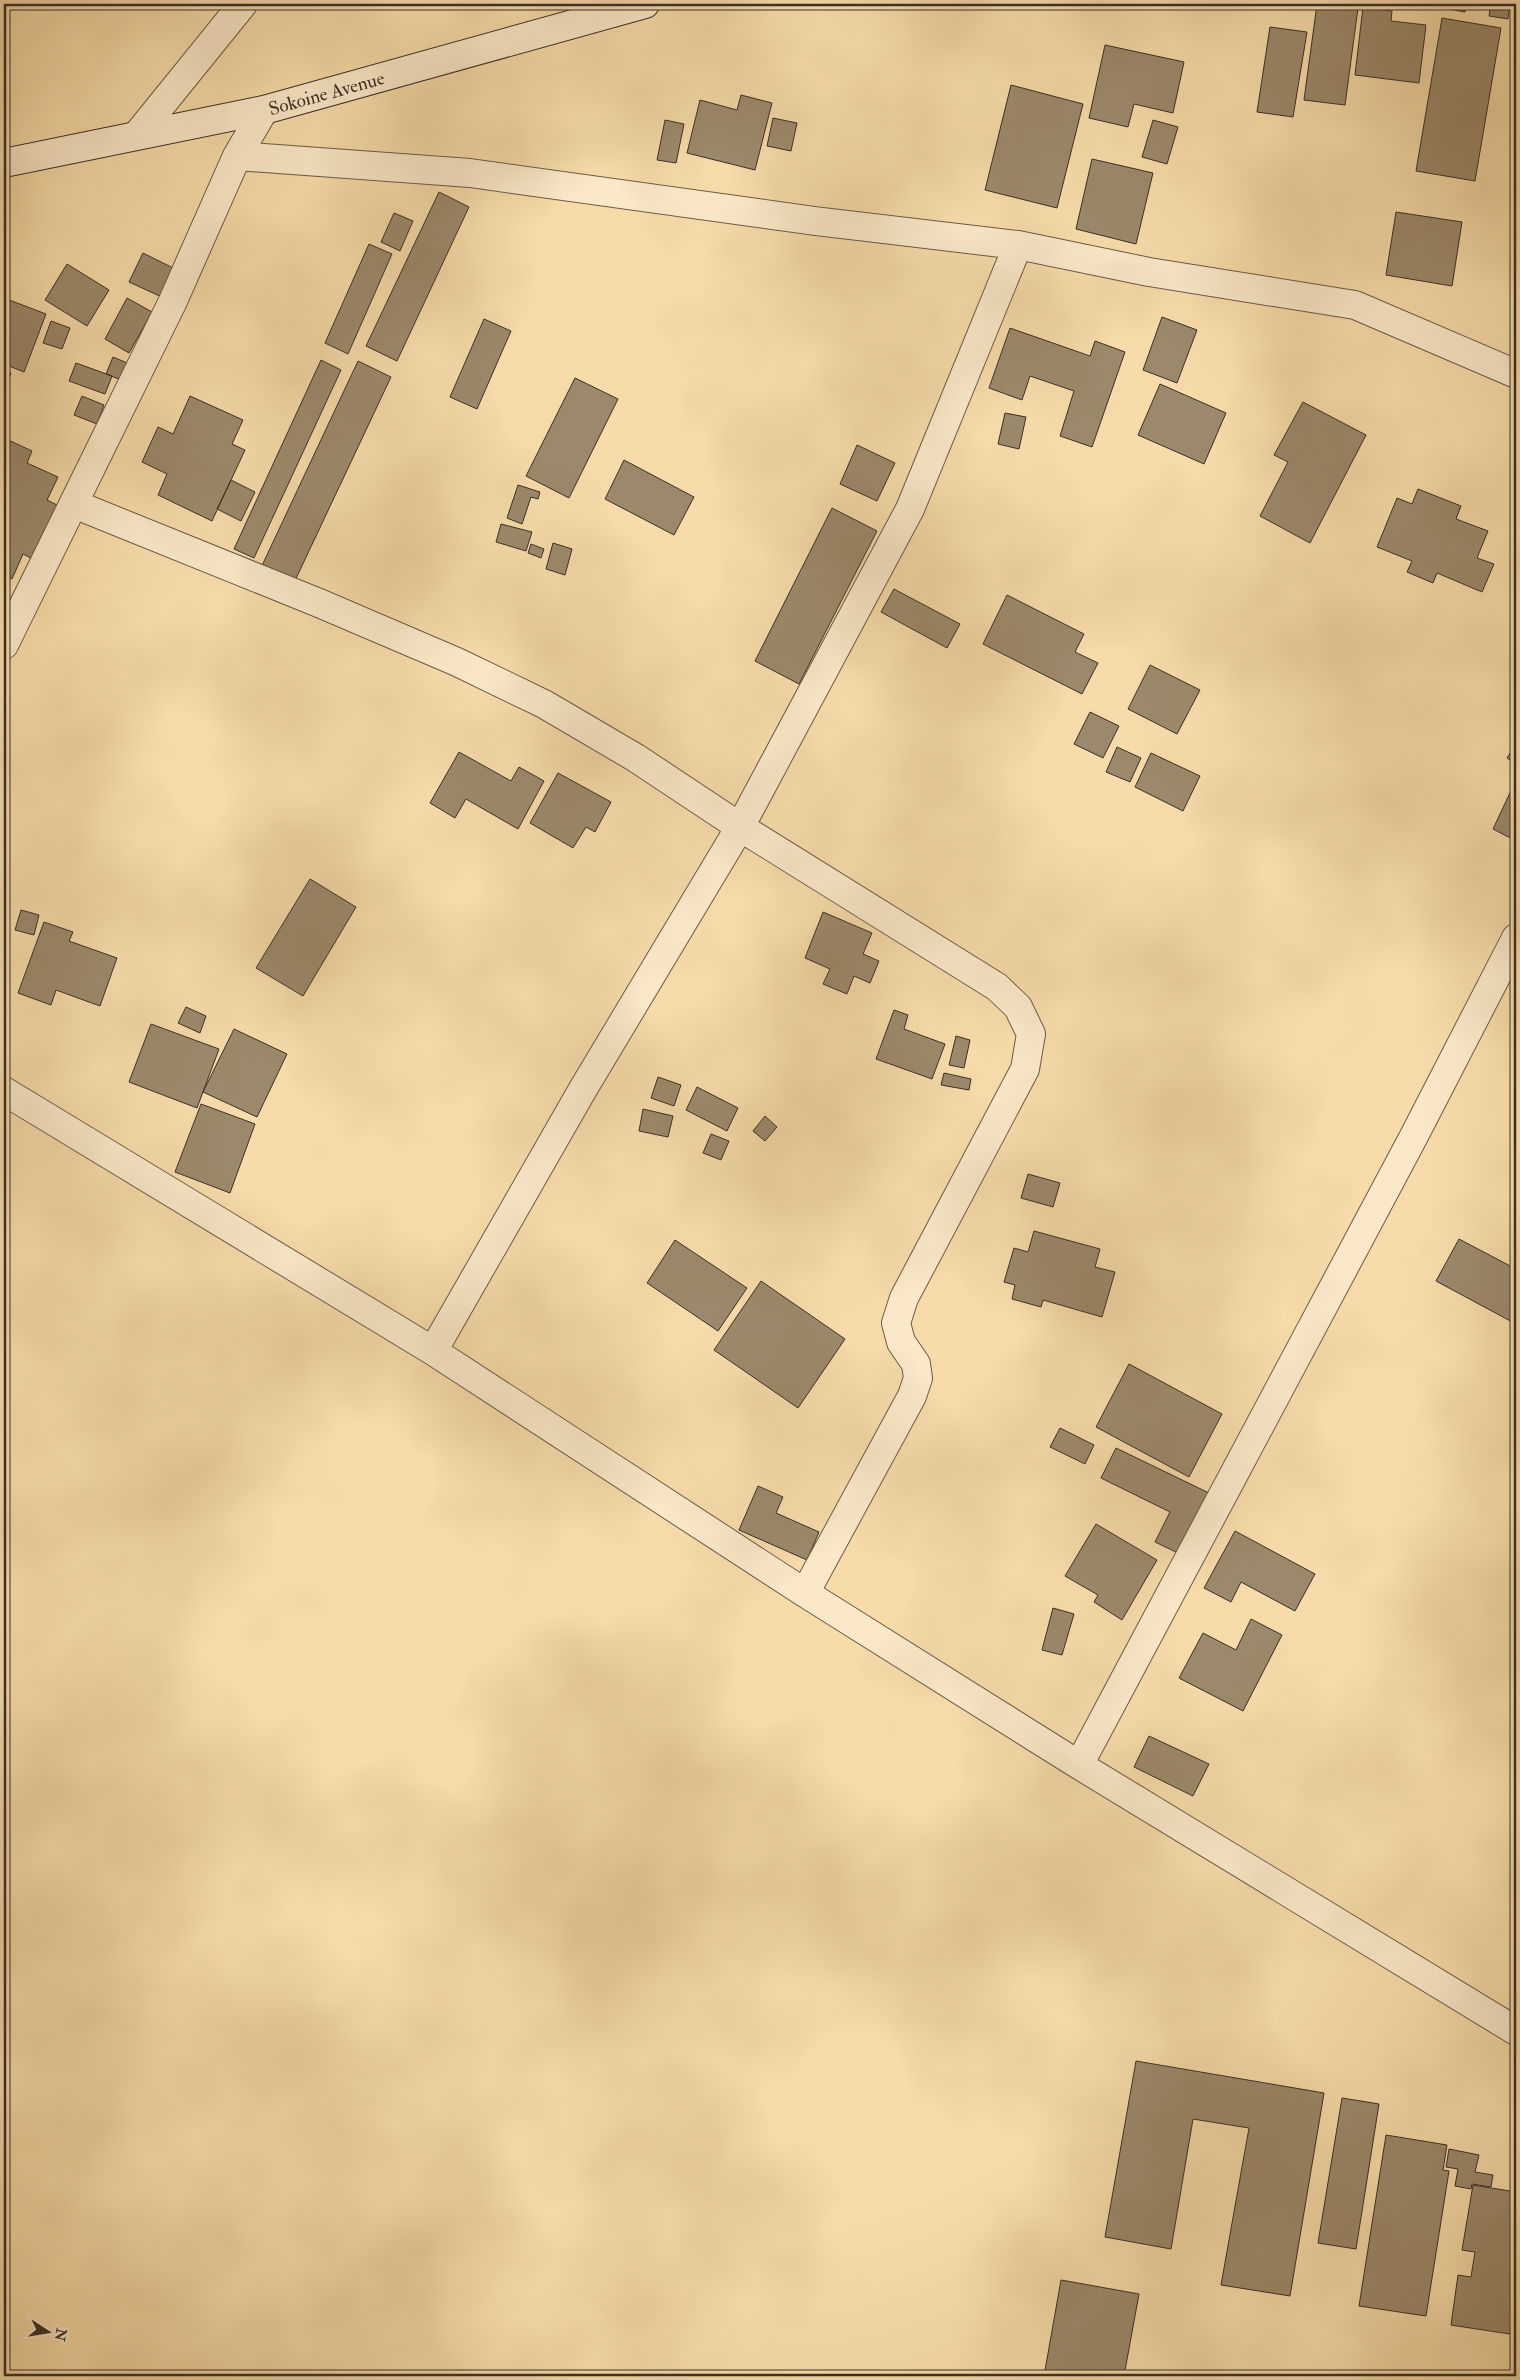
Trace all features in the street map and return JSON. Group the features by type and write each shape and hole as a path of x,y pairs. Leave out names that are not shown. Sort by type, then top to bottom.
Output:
{"street":[{"path":"137,134 243,4"},
{"name":"Sokoine Avenue","path":"4,163 137,134 264,110 644,4"},
{"path":"4,645 173,301 237,156 264,110"},
{"path":"237,156 470,173 815,221 1018,245 1149,272 1355,304 1516,374"},
{"path":"433,1351 583,1089 740,827 910,509 1018,245"},
{"path":"74,504 318,603 457,662 544,704 636,758 740,827 997,987 1018,1007 1031,1034 1025,1069 904,1298 896,1324 901,1342 916,1364 918,1378 912,1396 805,1593"},
{"path":"1079,1765 1414,1136 1516,938"},
{"path":"4,1091 433,1351 805,1593 1079,1765 1516,2031"}],"building":[{"path":"1317,4 1358,8 1345,105 1304,100"},
{"path":"1448,4 1466,4 1465,12 1448,9"},
{"path":"1491,4 1510,4 1508,19 1489,16"},
{"path":"1363,7 1392,11 1391,21 1426,25 1419,83 1355,75"},
{"path":"1442,18 1501,28 1475,181 1416,171"},
{"path":"1270,27 1307,32 1293,117 1257,112"},
{"path":"1105,45 1184,62 1173,113 1134,104 1128,127 1089,118"},
{"path":"1011,85 1083,104 1057,208 985,190"},
{"path":"741,95 772,103 755,170 687,153 700,100 737,110"},
{"path":"773,118 797,123 791,151 767,146"},
{"path":"665,120 684,124 676,163 657,160"},
{"path":"1153,120 1178,127 1167,164 1142,157"},
{"path":"1092,159 1153,173 1136,244 1076,229"},
{"path":"439,192 469,207 397,361 366,346"},
{"path":"1396,212 1462,222 1452,286 1386,275"},
{"path":"394,213 413,221 400,251 381,242"},
{"path":"369,244 392,254 348,354 325,343"},
{"path":"143,253 177,270 164,298 129,282"},
{"path":"67,264 109,290 87,326 45,300"},
{"path":"4,298 46,314 24,372 4,364"},
{"path":"127,298 152,312 129,353 105,339"},
{"path":"1162,317 1197,330 1177,383 1143,370"},
{"path":"484,319 511,331 477,409 450,397"},
{"path":"51,321 70,328 62,349 43,343"},
{"path":"1010,328 1090,356 1095,341 1125,352 1092,447 1060,436 1074,391 1030,376 1022,400 989,388"},
{"path":"113,357 132,365 124,381 106,374"},
{"path":"321,360 341,370 254,558 234,549"},
{"path":"358,361 391,377 292,587 259,572"},
{"path":"76,363 112,376 105,394 69,381"},
{"path":"4,370 11,373 4,392"},
{"path":"575,378 618,399 569,498 526,476"},
{"path":"1160,384 1226,413 1204,464 1138,435"},
{"path":"82,396 104,405 97,424 74,415"},
{"path":"190,396 243,420 232,444 245,450 212,521 158,495 167,474 142,462 158,427 173,434"},
{"path":"1303,402 1366,435 1310,543 1260,516 1288,462 1274,455"},
{"path":"1005,413 1026,417 1019,449 998,444"},
{"path":"4,438 32,451 27,463 58,477 47,500 57,505 33,559 23,554 12,579 4,575"},
{"path":"857,445 895,463 877,501 840,484"},
{"path":"624,460 694,497 674,535 605,499"},
{"path":"231,480 255,492 241,521 217,509"},
{"path":"518,485 540,492 538,499 531,497 522,524 507,518"},
{"path":"1418,489 1461,506 1456,519 1488,531 1477,558 1494,564 1482,592 1437,573 1433,583 1407,572 1412,561 1377,547 1397,498 1412,504"},
{"path":"832,508 877,531 799,684 755,661"},
{"path":"501,524 532,532 526,551 496,542"},
{"path":"553,543 572,549 565,575 546,569"},
{"path":"531,544 544,549 541,558 528,553"},
{"path":"894,589 960,624 947,648 881,612"},
{"path":"1007,595 1084,634 1075,652 1098,663 1082,694 983,644"},
{"path":"1150,665 1200,690 1177,734 1128,709"},
{"path":"1090,712 1119,726 1103,758 1074,744"},
{"path":"1516,744 1516,764 1507,758"},
{"path":"1117,747 1141,758 1130,782 1106,772"},
{"path":"459,752 511,781 519,767 544,781 518,829 466,799 455,818 430,803"},
{"path":"1151,753 1200,776 1183,811 1135,787"},
{"path":"558,773 611,802 595,832 586,827 573,848 530,823"},
{"path":"1516,780 1516,841 1493,829"},
{"path":"310,879 356,907 303,996 256,968"},
{"path":"21,910 39,915 34,935 15,930"},
{"path":"823,912 872,933 863,954 879,961 870,983 854,976 847,994 823,984 830,969 805,958"},
{"path":"44,922 73,932 69,941 117,958 100,1006 56,990 51,1005 18,993"},
{"path":"186,1007 206,1016 200,1033 178,1023"},
{"path":"894,1010 908,1015 904,1029 945,1044 932,1079 876,1059"},
{"path":"151,1024 219,1049 197,1108 129,1082"},
{"path":"234,1029 287,1054 257,1117 203,1092"},
{"path":"956,1036 970,1040 964,1068 949,1065"},
{"path":"944,1073 971,1079 969,1090 941,1085"},
{"path":"658,1077 681,1085 674,1106 651,1098"},
{"path":"697,1087 738,1108 727,1131 686,1110"},
{"path":"201,1104 255,1124 230,1193 175,1172"},
{"path":"643,1109 673,1116 668,1137 639,1131"},
{"path":"765,1116 777,1127 765,1141 753,1131"},
{"path":"711,1134 729,1141 721,1160 703,1153"},
{"path":"1028,1174 1060,1183 1053,1207 1021,1198"},
{"path":"1034,1231 1100,1249 1095,1267 1115,1272 1102,1317 1043,1300 1041,1307 1012,1299 1015,1285 1004,1282 1014,1248 1028,1252"},
{"path":"1459,1239 1516,1269 1516,1324 1436,1281"},
{"path":"675,1240 747,1288 718,1331 647,1283"},
{"path":"761,1281 845,1339 798,1408 714,1350"},
{"path":"1129,1364 1222,1414 1189,1477 1096,1427"},
{"path":"1060,1428 1094,1445 1085,1464 1050,1447"},
{"path":"1116,1448 1209,1493 1180,1554 1155,1542 1170,1512 1101,1478"},
{"path":"758,1486 783,1497 776,1513 819,1532 807,1560 739,1530"},
{"path":"1096,1524 1157,1560 1122,1620 1094,1602 1098,1595 1065,1576"},
{"path":"1235,1531 1315,1574 1295,1611 1241,1582 1231,1602 1204,1588"},
{"path":"1053,1608 1074,1614 1062,1655 1042,1650"},
{"path":"1251,1619 1282,1635 1243,1711 1179,1678 1203,1633 1236,1650"},
{"path":"1149,1736 1209,1764 1193,1796 1134,1767"},
{"path":"1136,2061 1324,2093 1290,2296 1221,2285 1249,2128 1193,2119 1171,2249 1105,2237"},
{"path":"1342,2098 1379,2104 1356,2249 1318,2243"},
{"path":"1386,2135 1447,2145 1443,2170 1449,2171 1426,2316 1359,2306"},
{"path":"1449,2149 1479,2155 1475,2172 1493,2175 1491,2187 1472,2184 1471,2189 1455,2186 1458,2169 1446,2167"},
{"path":"1473,2185 1516,2192 1516,2335 1451,2325 1458,2275 1471,2277 1475,2252 1462,2250"},
{"path":"1061,2280 1139,2294 1124,2376 1044,2376"}]}
